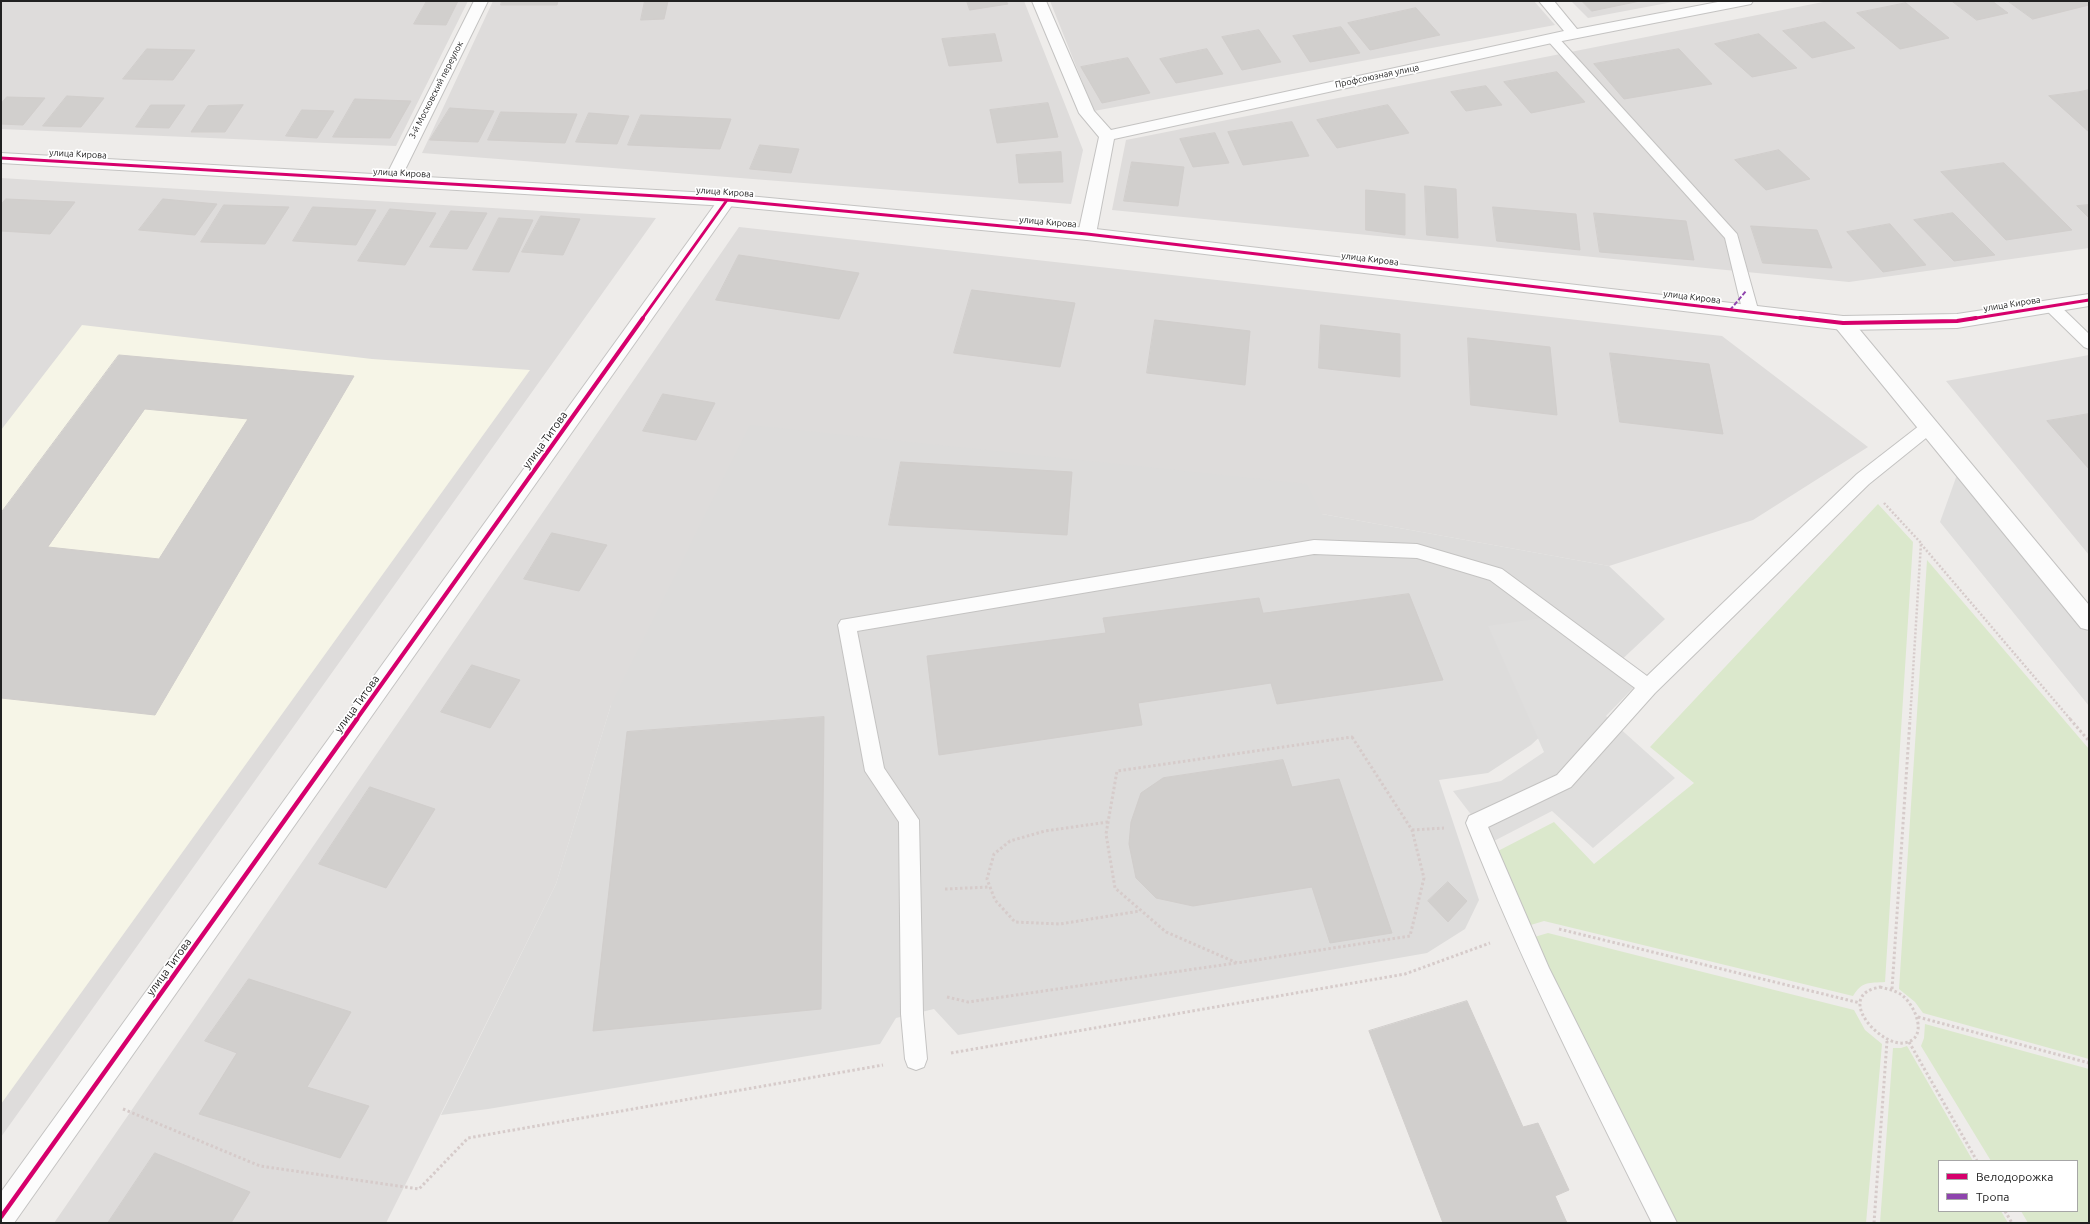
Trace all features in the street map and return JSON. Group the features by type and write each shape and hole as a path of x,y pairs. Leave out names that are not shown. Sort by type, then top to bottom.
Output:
{"street":[{"name":"3-й Московский переулок","path":"392,180 481,1"},
{"path":"1039,1 1086,113 1107,136 1087,234"},
{"path":"1546,1 1574,34"},
{"name":"Профсоюзная улица","path":"1107,136 1552,38 1746,1"},
{"name":"улица Кирова","path":"1,158 727,200 1087,234 1751,313 1843,322 1956,321 2089,300"},
{"name":"улица Титова","path":"1,1217 727,200"},
{"path":"1843,322 2089,621"}],"lane":[{"path":"1552,38 1732,237 1751,313"},
{"path":"2051,306 2089,343"},
{"path":"1665,1223 1521,934 1498,883 1476,823 1564,781 1648,687 1863,479 1930,426"},
{"path":"916,1059 911,989 909,820 875,771 847,625 1314,547 1417,551 1496,574 1648,687"}],"path":[{"path":"1863,479 1921,543 2089,740"},
{"path":"1892,989 1921,543"},
{"path":"911,989 968,1002 1237,963 1410,936 1424,878 1412,830 1352,737 1117,771 1106,834 1115,888 1166,932 1237,963"},
{"path":"1108,822 1045,831 1010,841 994,854 987,878 990,887 995,900 1016,922 1060,924 1141,911"},
{"path":"1412,830 1476,823"},
{"path":"910,891 990,887"},
{"path":"88,1095 260,1166 419,1189 468,1138 1406,974 1546,926 1860,1003"},
{"path":"1880,987 1892,989 1912,1006 1918,1017 1919,1028 1916,1036 1909,1042 1898,1044 1887,1041 1876,1034 1861,1014 1860,1003 1864,994 1870,988 1880,987"},
{"path":"1918,1017 2089,1063"},
{"path":"1874,1223 1887,1041"},
{"path":"1909,1042 1976,1160"},
{"path":"2006,1212 2012,1223"}],"shaded area":[{"path":"1,1 468,1 396,146 1,129"},
{"path":"493,1 1024,1 1083,150 1071,204 422,153"},
{"path":"1050,1 1534,1 1555,25 1094,111"},
{"path":"1571,1 1678,1 1588,18"},
{"path":"1828,1 2089,1 2089,248 1849,282 1112,210 1126,140"},
{"path":"1,178 656,218 1,1137"},
{"path":"739,227 1722,336 1868,447 1753,520 1609,566 1322,514 611,705 556,884 386,1223 54,1223"},
{"path":"82,325 372,359 530,370 1,1104 1,430"},
{"path":"2089,355 2089,555 1946,381"},
{"path":"750,425 1307,484 1322,514 1609,566 1665,619 1531,745 1488,773 1439,780 1479,900 1465,929 1427,953 958,1035 934,1009 896,1018 880,1044 488,1109 441,1115 556,884 611,705"},
{"path":"1958,472 2089,633 2089,706 1940,522"},
{"path":"1542,618 1635,686 1606,716 1675,778 1593,848 1552,811 1492,842 1453,791 1501,781 1544,752 1488,626"}],"green space":[{"path":"1878,504 1913,542 1885,982 1863,985 1853,996 1544,921 1524,927 1496,852 1554,822 1594,864 1694,783 1650,747"},
{"path":"1927,560 2089,749 2089,1059 1923,1013 1915,1002 1899,989"},
{"path":"1548,933 1854,1010 1865,1030 1882,1044 1866,1223 1675,1223 1531,938"},
{"path":"1925,1024 2089,1069 2089,1223 2028,1223 2022,1212 2078,1212 2078,1160 1990,1160 1921,1046 1924,1038"},
{"path":"1907,1046 1972,1160 1938,1160 1938,1212 2002,1212 2008,1223 1880,1223 1893,1048"}],"building":[{"path":"427,1 458,1 446,25 414,24"},
{"path":"502,1 558,1 557,5 501,5"},
{"path":"645,1 668,1 664,19 641,20"},
{"path":"967,1 1006,1 1008,4 970,10"},
{"path":"1582,1 1640,1 1592,11"},
{"path":"1952,1 1992,1 2008,13 1977,20"},
{"path":"2008,1 2089,1 2089,5 2033,19"},
{"path":"1906,3 1949,38 1900,49 1857,13"},
{"path":"1416,8 1440,35 1370,50 1348,23"},
{"path":"1825,22 1855,48 1812,58 1783,31"},
{"path":"1341,27 1360,53 1310,62 1293,36"},
{"path":"1259,30 1281,62 1242,70 1222,37"},
{"path":"995,34 1002,61 949,66 942,39"},
{"path":"1759,34 1797,68 1752,77 1715,44"},
{"path":"147,49 195,50 173,80 123,79"},
{"path":"1207,49 1223,74 1176,83 1160,59"},
{"path":"1679,49 1712,84 1624,99 1594,64"},
{"path":"1128,58 1150,93 1102,103 1081,67"},
{"path":"1557,72 1585,102 1531,113 1504,82"},
{"path":"1486,86 1502,105 1466,111 1451,92"},
{"path":"2089,90 2089,100 2080,92"},
{"path":"2080,92 2089,100 2089,132 2049,96"},
{"path":"67,96 104,98 81,127 43,126"},
{"path":"7,97 45,98 23,125 1,124 1,104"},
{"path":"355,99 411,101 390,138 333,137"},
{"path":"1048,103 1058,137 997,143 990,110"},
{"path":"151,105 185,105 169,128 136,127"},
{"path":"243,105 225,132 191,132 208,106"},
{"path":"1388,105 1409,133 1337,148 1317,120"},
{"path":"450,108 494,111 478,142 430,140"},
{"path":"302,110 334,111 317,138 286,136"},
{"path":"501,112 577,114 565,143 488,140"},
{"path":"589,113 629,116 617,144 576,142"},
{"path":"641,115 731,119 720,149 628,145"},
{"path":"1292,122 1309,156 1243,165 1228,132"},
{"path":"1215,133 1229,163 1193,167 1180,139"},
{"path":"760,145 799,149 791,173 750,169"},
{"path":"1779,150 1810,179 1766,190 1735,160"},
{"path":"1061,152 1063,182 1019,183 1016,155"},
{"path":"1132,162 1184,167 1178,206 1124,201"},
{"path":"2004,163 2072,230 2006,240 1941,172"},
{"path":"1425,186 1456,189 1458,238 1427,235"},
{"path":"1366,190 1405,194 1405,235 1366,230"},
{"path":"6,199 75,202 50,234 1,231 1,205"},
{"path":"163,199 217,204 195,235 139,230"},
{"path":"224,205 289,207 265,244 201,242"},
{"path":"2089,205 2089,218 2077,206"},
{"path":"313,207 376,210 356,245 293,241"},
{"path":"1493,207 1576,214 1580,250 1497,241"},
{"path":"390,209 436,213 405,265 358,261"},
{"path":"451,211 487,213 467,249 430,247"},
{"path":"1594,213 1686,221 1694,260 1600,252"},
{"path":"1953,213 1995,255 1954,261 1914,220"},
{"path":"541,216 580,219 563,255 522,252"},
{"path":"499,218 533,220 509,272 473,270"},
{"path":"1890,224 1926,265 1883,272 1847,232"},
{"path":"1751,226 1817,230 1832,268 1763,263"},
{"path":"739,255 859,273 839,319 716,300"},
{"path":"972,290 1075,303 1060,367 954,353"},
{"path":"1155,320 1250,331 1245,385 1147,373"},
{"path":"1321,325 1400,334 1400,377 1319,368"},
{"path":"1468,338 1550,347 1557,415 1471,405"},
{"path":"1610,353 1709,364 1723,434 1620,422"},
{"path":"119,355 354,376 155,715 1,698 1,513","holes":["145,409 248,419 159,559 48,547"]},
{"path":"663,394 715,403 696,440 643,431"},
{"path":"2089,414 2089,469 2047,421"},
{"path":"901,462 1072,472 1067,535 889,525"},
{"path":"552,533 607,545 579,591 524,579"},
{"path":"1409,594 1443,680 1277,704 1271,683 1138,703 1142,725 939,755 927,656 1106,633 1103,618 1259,598 1263,613"},
{"path":"472,665 520,680 490,728 441,712"},
{"path":"824,717 821,1009 593,1031 627,732"},
{"path":"1283,760 1292,787 1339,779 1392,933 1330,943 1312,887 1193,906 1156,898 1136,878 1129,844 1131,822 1141,793 1163,778"},
{"path":"370,787 435,809 386,888 319,864"},
{"path":"1448,882 1467,901 1448,922 1428,901"},
{"path":"249,979 351,1012 307,1087 369,1106 340,1158 199,1114 237,1053 205,1041"},
{"path":"1467,1001 1523,1127 1538,1123 1569,1190 1555,1196 1567,1223 1443,1223 1369,1031"},
{"path":"155,1153 250,1192 231,1223 108,1223"}],"marked path":[{"path":"1730,310 1746,291"}],"cycle path":[{"path":"1,158 727,200 1087,234 1843,323 1957,321 2089,300"},
{"path":"1,1217 727,200"}]}
